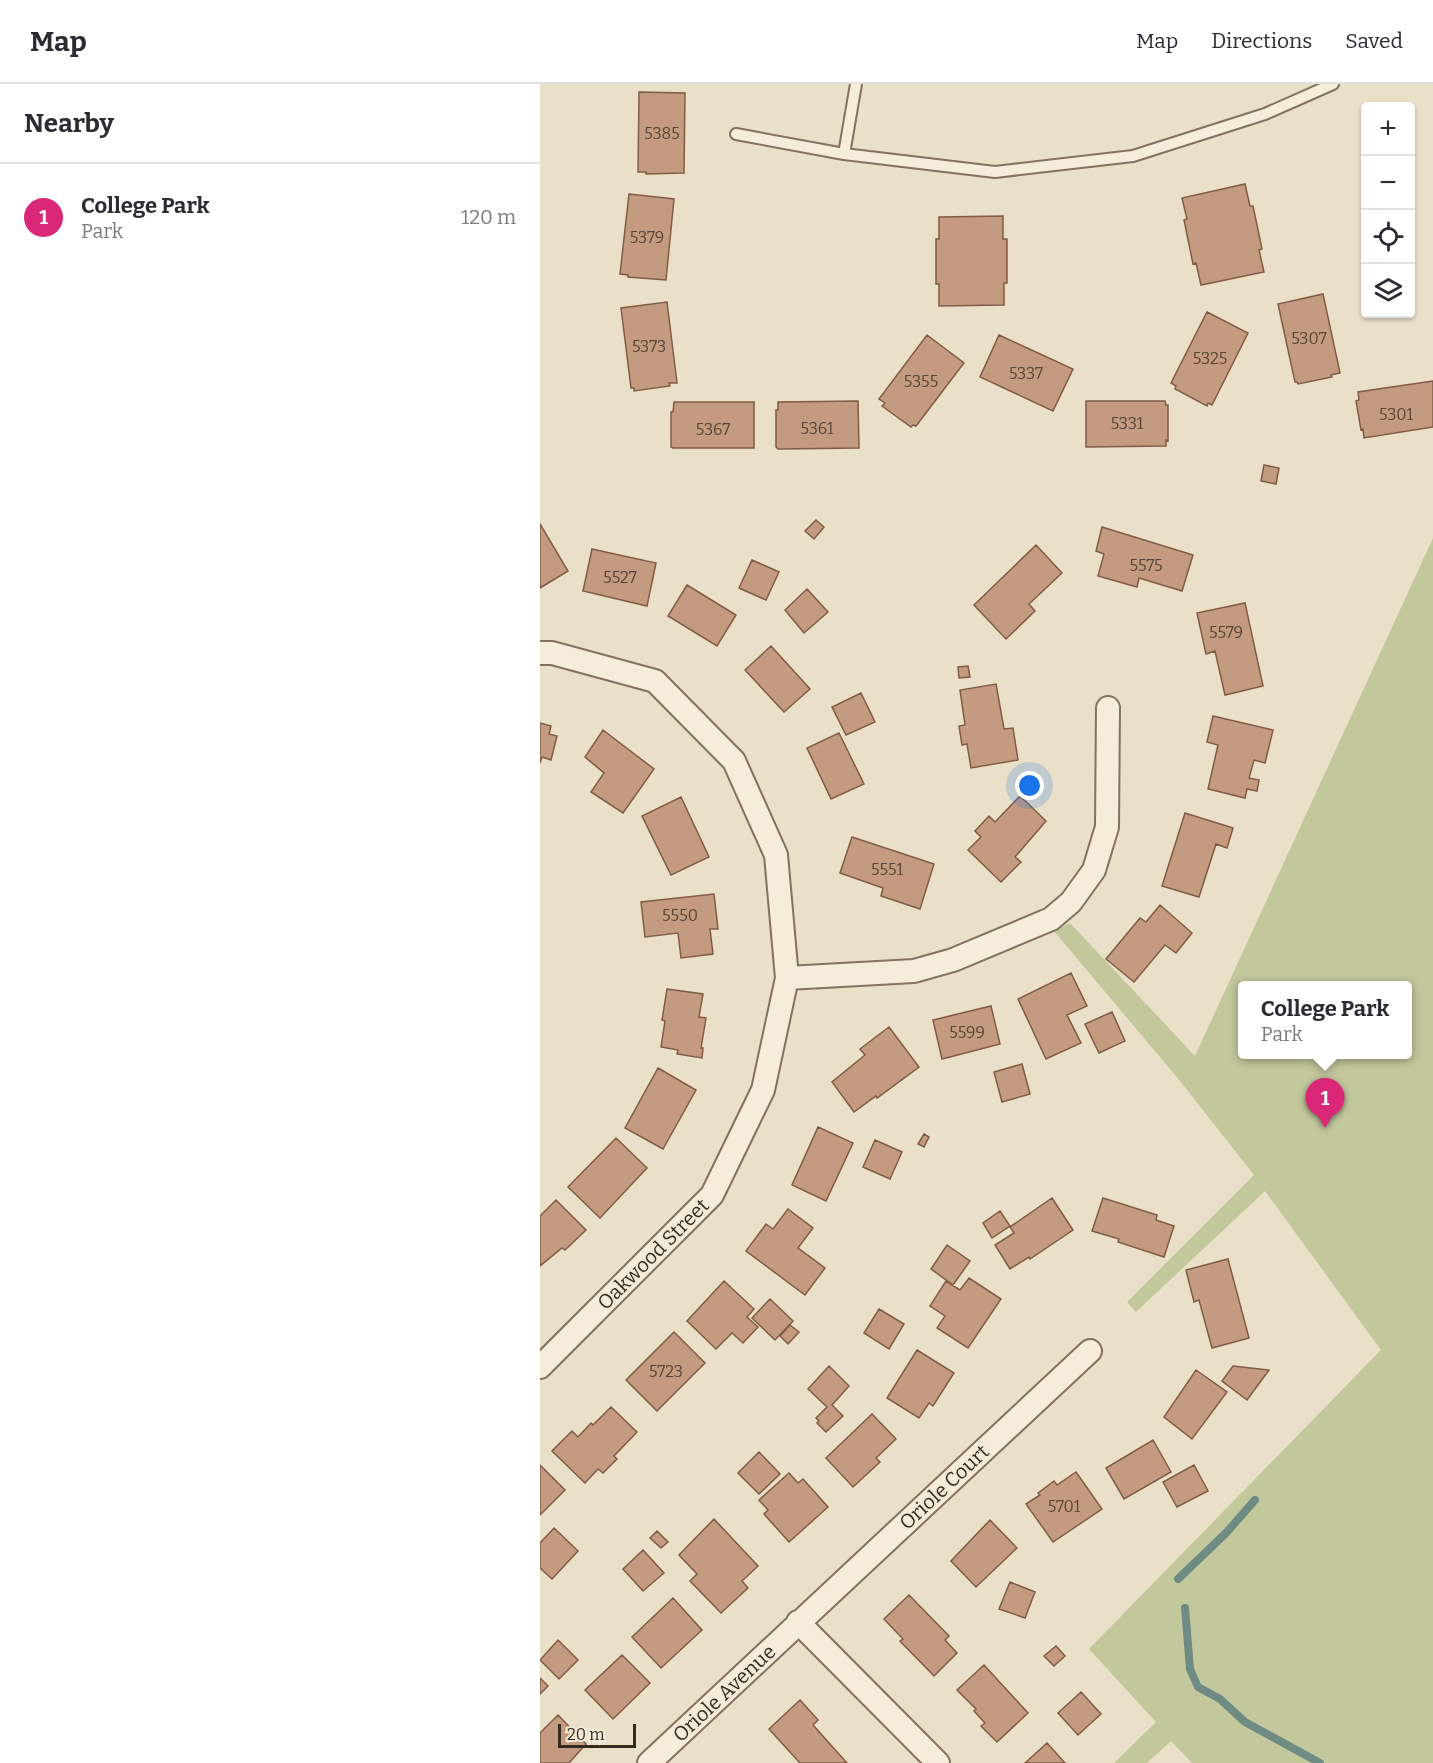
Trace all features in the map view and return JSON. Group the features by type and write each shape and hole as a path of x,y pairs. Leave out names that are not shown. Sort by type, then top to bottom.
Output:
{"street":[{"name":"Oakwood Street","path":"540,653 552,653 655,681 734,761 777,855 787,978 763,1090 712,1195 540,1367"},
{"path":"787,978 914,971 953,960 1058,914 1071,902 1094,870 1107,827 1108,708"},
{"name":"Oriole Court","path":"798,1622 1090,1351"},
{"path":"798,1622 938,1763"},
{"name":"Oriole Avenue","path":"649,1763 798,1622"}],"lane":[{"path":"844,154 856,84"},
{"path":"736,134 844,154 995,172 1133,156 1265,114 1333,84"}],"green space":[{"path":"1433,538 1433,1763 1192,1763 1171,1741 1147,1763 1114,1763 1156,1722 1089,1649 1381,1350 1265,1191 1136,1312 1127,1302 1254,1175 1180,1081 1054,931 1070,923 1195,1056"}],"building":[{"path":"639,92 685,93 684,173 646,174 646,172 638,172"},
{"path":"1245,184 1250,206 1253,206 1262,249 1259,250 1264,272 1201,285 1196,263 1193,264 1182,198"},
{"path":"629,194 674,199 666,280 628,277 628,275 620,274"},
{"path":"1003,216 1003,239 1007,239 1007,283 1004,283 1004,305 939,306 939,284 936,284 936,239 939,239 939,217"},
{"path":"1323,294 1340,373 1331,375 1332,377 1298,384 1295,382 1278,304"},
{"path":"667,302 677,383 634,391 634,388 631,388 621,308"},
{"path":"1207,312 1248,333 1212,405 1208,403 1207,406 1175,389 1176,386 1171,383"},
{"path":"927,335 964,363 916,426 911,427 882,406 885,403 879,399"},
{"path":"999,335 1073,369 1053,411 980,377"},
{"path":"1433,381 1433,427 1364,438 1356,401 1359,400 1358,392"},
{"path":"858,401 859,448 778,449 776,447 778,402"},
{"path":"1086,401 1165,401 1168,405 1166,446 1086,447"},
{"path":"674,402 754,402 754,448 671,447 671,412 673,412"},
{"path":"1264,465 1279,468 1276,484 1261,481"},
{"path":"816,520 824,527 814,539 805,531"},
{"path":"540,524 568,571 540,588"},
{"path":"1102,527 1193,555 1182,591 1139,578 1137,587 1098,576 1104,554 1096,551"},
{"path":"1036,545 1062,573 1029,604 1035,611 1006,639 974,605"},
{"path":"592,549 656,563 647,606 583,591"},
{"path":"752,560 779,572 766,600 739,588"},
{"path":"687,585 736,615 717,646 668,616"},
{"path":"807,589 828,612 804,633 785,610"},
{"path":"1245,603 1263,686 1225,695 1215,651 1206,654 1197,613"},
{"path":"771,646 810,689 784,712 745,670"},
{"path":"968,666 970,677 959,678 958,667"},
{"path":"996,684 1004,729 1013,728 1018,760 971,768 967,744 962,745 959,726 965,725 960,690"},
{"path":"861,693 875,722 846,735 832,707"},
{"path":"1213,716 1273,730 1265,763 1254,760 1249,778 1259,780 1257,791 1247,789 1245,798 1208,789 1218,745 1207,742"},
{"path":"540,723 551,726 549,734 557,736 551,760 542,757 540,763"},
{"path":"603,730 654,769 623,813 591,792 604,773 585,757"},
{"path":"839,733 864,784 831,799 807,748"},
{"path":"1020,796 1046,821 1015,857 1021,862 1001,882 968,850 981,837 975,831 989,816 995,822"},
{"path":"681,797 709,857 671,875 642,816"},
{"path":"1185,813 1233,828 1227,848 1216,844 1199,897 1162,886"},
{"path":"852,837 934,864 920,909 881,896 883,888 840,873"},
{"path":"714,894 718,929 710,929 713,954 681,958 678,933 645,937 641,902"},
{"path":"1160,905 1192,933 1176,953 1165,945 1134,982 1106,959 1140,918 1146,922"},
{"path":"1071,973 1087,1006 1067,1015 1081,1043 1046,1059 1018,999"},
{"path":"667,989 703,994 699,1017 706,1018 701,1048 703,1048 702,1058 677,1054 678,1050 661,1047"},
{"path":"991,1006 1000,1044 942,1059 933,1020"},
{"path":"1112,1012 1125,1041 1099,1053 1085,1024"},
{"path":"889,1027 919,1067 854,1112 832,1082 865,1055 860,1049"},
{"path":"1022,1064 1030,1094 1002,1102 994,1072"},
{"path":"658,1068 696,1090 663,1149 625,1128"},
{"path":"818,1127 853,1143 826,1201 792,1185"},
{"path":"924,1134 929,1137 924,1147 918,1144"},
{"path":"616,1138 647,1168 600,1218 568,1187"},
{"path":"875,1140 902,1152 890,1179 863,1167"},
{"path":"1052,1198 1073,1230 1030,1259 1029,1257 1010,1269 995,1245 1014,1233 1010,1227"},
{"path":"1103,1198 1157,1215 1156,1220 1174,1226 1164,1257 1092,1231"},
{"path":"556,1200 586,1230 565,1250 562,1248 540,1266 540,1216"},
{"path":"788,1209 813,1228 798,1248 825,1268 805,1295 746,1251 766,1224 773,1229"},
{"path":"1000,1211 1010,1226 992,1238 983,1223"},
{"path":"947,1245 970,1261 953,1285 931,1269"},
{"path":"1228,1259 1249,1338 1212,1348 1199,1300 1194,1302 1186,1270"},
{"path":"969,1278 1001,1299 968,1348 937,1328 945,1316 930,1306 946,1281 960,1290"},
{"path":"724,1281 754,1309 747,1317 758,1327 743,1343 732,1333 716,1349 687,1321"},
{"path":"770,1299 793,1321 775,1340 752,1318"},
{"path":"879,1309 904,1324 889,1349 864,1333"},
{"path":"790,1325 799,1332 788,1344 780,1336"},
{"path":"674,1332 705,1363 657,1411 626,1380"},
{"path":"917,1350 954,1373 933,1406 929,1403 919,1418 887,1398"},
{"path":"829,1366 849,1386 832,1405 843,1416 826,1432 817,1423 819,1421 816,1418 827,1407 808,1389"},
{"path":"1233,1366 1269,1370 1247,1400 1222,1381"},
{"path":"1196,1370 1227,1392 1192,1439 1164,1417"},
{"path":"611,1407 637,1432 614,1456 617,1459 603,1473 598,1469 585,1483 552,1451 572,1431 578,1437"},
{"path":"872,1414 896,1439 876,1458 880,1462 853,1487 826,1458"},
{"path":"1153,1440 1171,1472 1124,1499 1106,1468"},
{"path":"759,1452 780,1474 759,1494 738,1473"},
{"path":"540,1465 565,1490 540,1515"},
{"path":"1194,1465 1208,1491 1177,1507 1163,1482"},
{"path":"1076,1472 1102,1509 1053,1542 1026,1504 1040,1495 1038,1493 1054,1481 1057,1485"},
{"path":"789,1473 798,1483 803,1479 828,1507 789,1542 764,1514 768,1510 759,1500"},
{"path":"714,1519 758,1566 742,1581 748,1588 721,1613 690,1581 697,1574 679,1555"},
{"path":"990,1520 1017,1548 976,1587 951,1561"},
{"path":"554,1528 578,1551 552,1579 540,1568 540,1543"},
{"path":"657,1531 668,1542 661,1548 650,1538"},
{"path":"643,1550 664,1573 643,1591 623,1569"},
{"path":"1010,1582 1035,1592 1025,1618 999,1609"},
{"path":"909,1595 949,1636 945,1640 957,1653 934,1676 900,1641 903,1639 884,1619"},
{"path":"673,1598 702,1630 661,1668 632,1637"},
{"path":"558,1640 578,1660 559,1679 540,1660"},
{"path":"1056,1646 1065,1656 1054,1666 1044,1656"},
{"path":"622,1655 650,1683 613,1719 585,1690"},
{"path":"984,1665 1028,1713 997,1742 981,1726 985,1723 974,1711 976,1709 957,1690"},
{"path":"540,1678 548,1686 540,1694"},
{"path":"1081,1692 1101,1714 1078,1735 1058,1713"},
{"path":"800,1700 818,1720 813,1725 847,1763 800,1763 769,1729"},
{"path":"558,1715 586,1744 569,1763 540,1763 540,1733"},
{"path":"1047,1743 1065,1763 1025,1763"}],"waterway":[{"path":"1178,1579 1226,1533 1255,1500"},
{"path":"1185,1608 1190,1669 1198,1687 1220,1699 1245,1722 1320,1763"}],"place":[{"name":"College Park","path":"1325,1128"}]}
